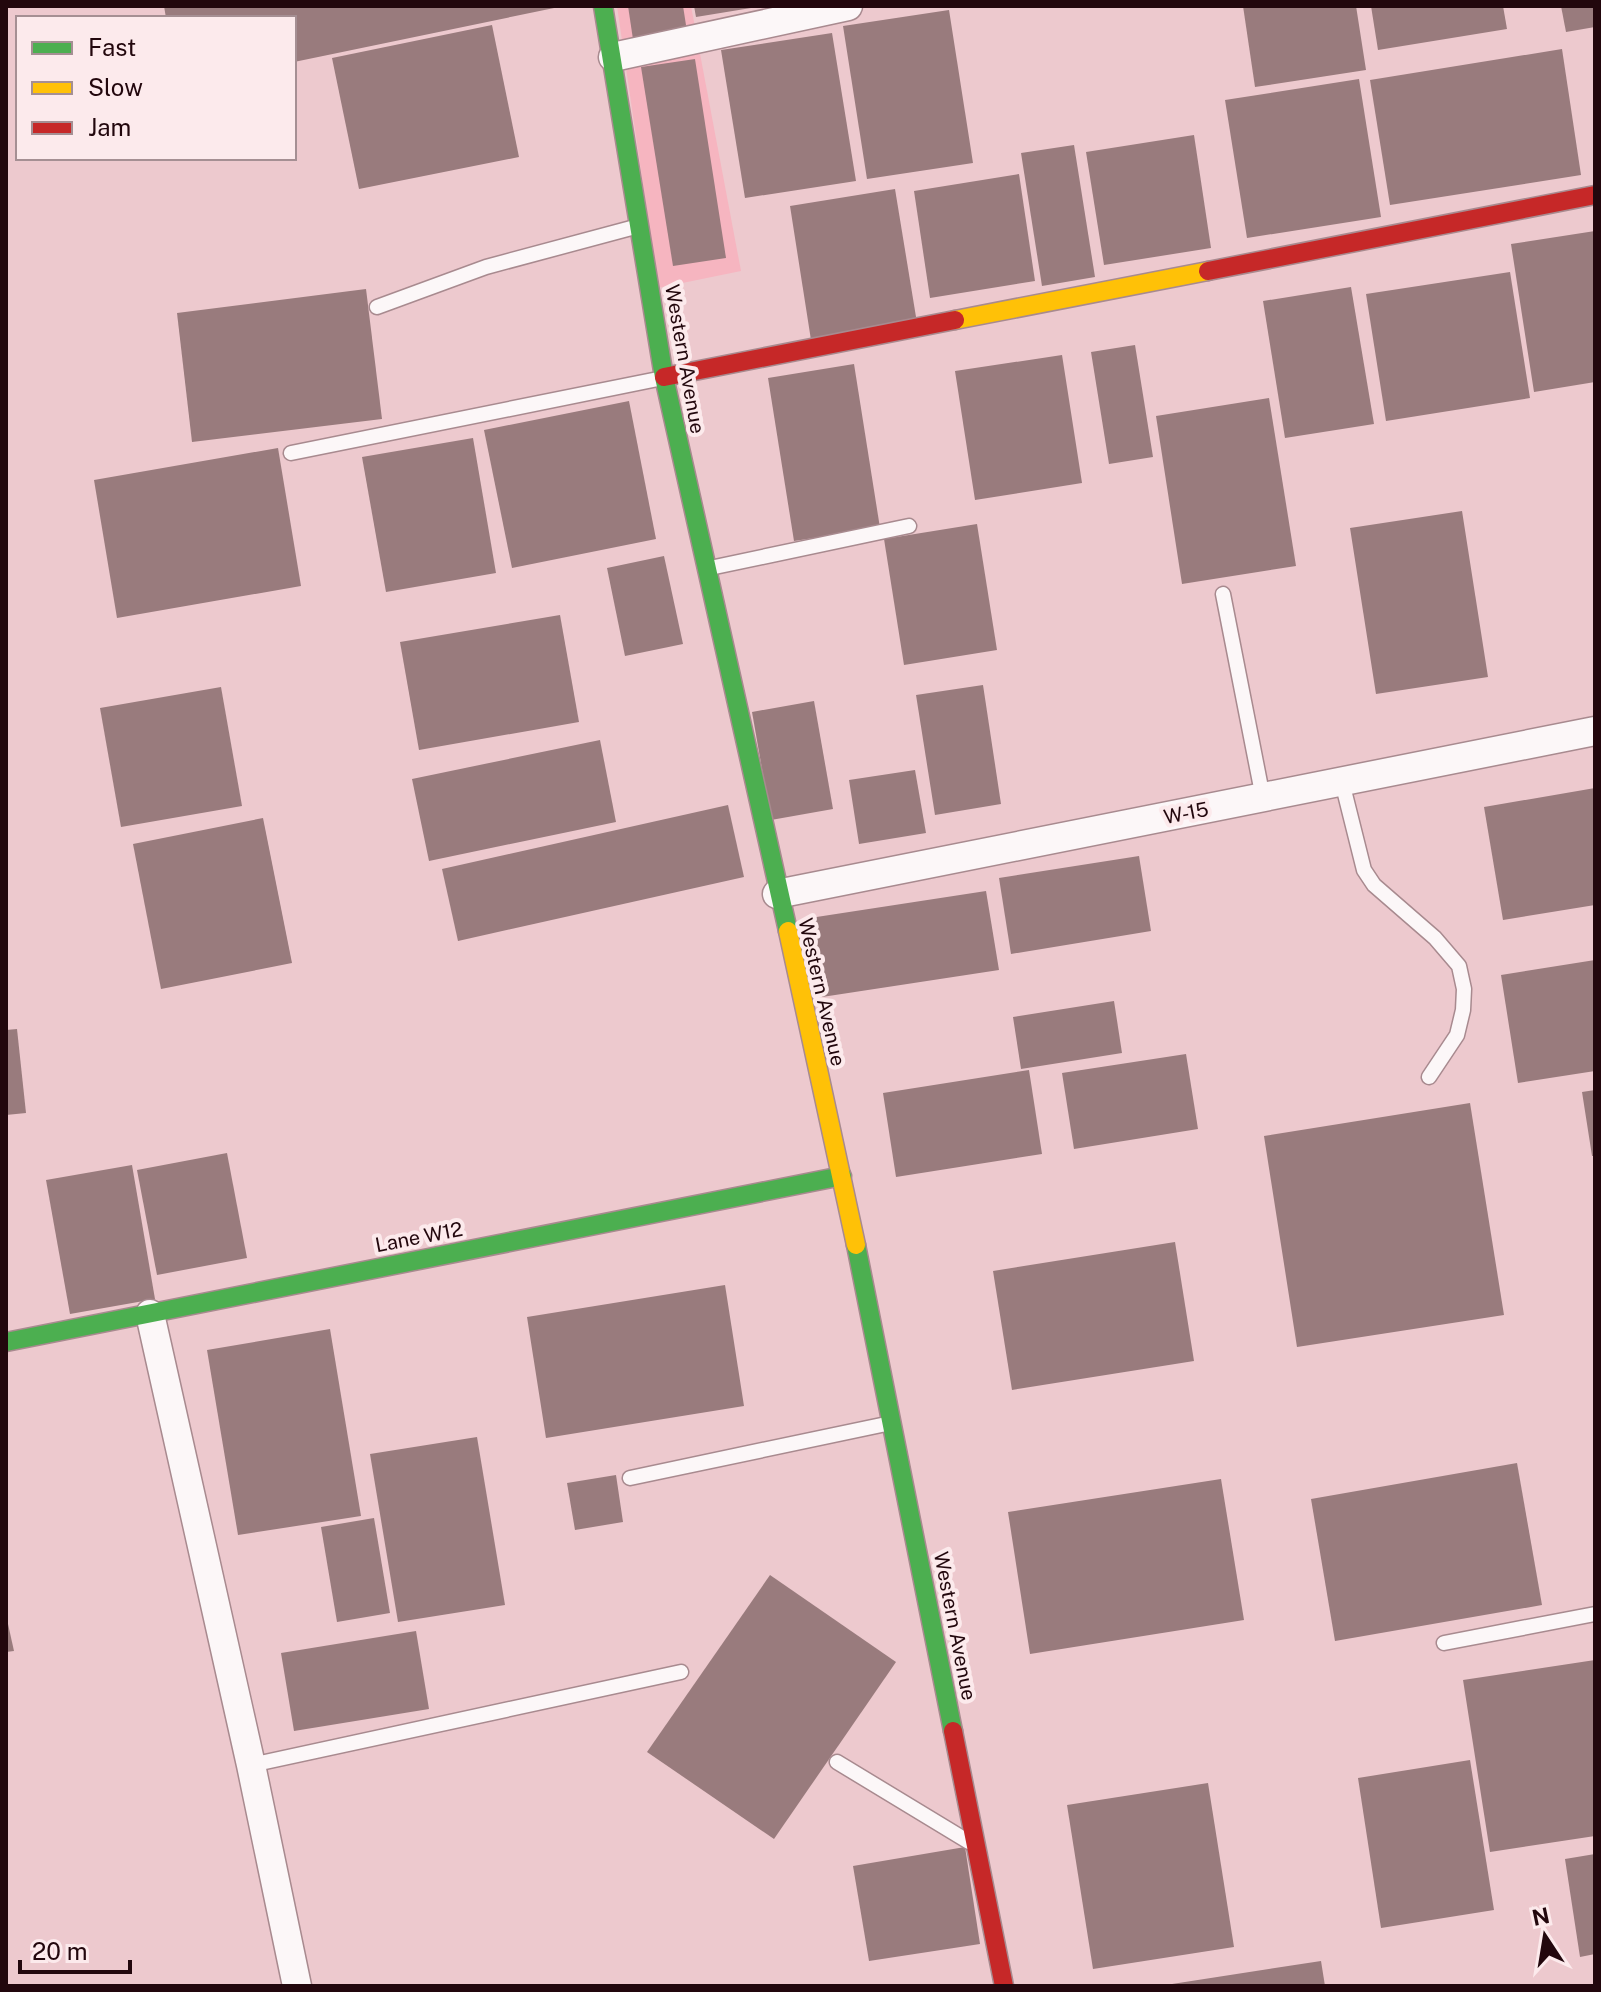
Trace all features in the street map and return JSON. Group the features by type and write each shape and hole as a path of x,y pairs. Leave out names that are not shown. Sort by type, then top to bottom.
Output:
{"street":[{"name":"Western Avenue","path":"603,6 664,377 842,1176 1004,1986"},
{"path":"613,57 848,6"},
{"path":"664,377 1595,195"},
{"name":"W-15","path":"777,894 1595,731"},
{"name":"Lane W12","path":"6,1342 842,1176"},
{"path":"150,1314 297,1986"}],"lane":[{"path":"377,307 486,267 640,226"},
{"path":"291,453 664,377"},
{"path":"705,569 909,526"},
{"path":"1223,594 1263,798"},
{"path":"1342,782 1364,870 1374,885 1435,938 1459,966 1464,989 1457,1035 1429,1077"},
{"path":"630,1478 891,1423"},
{"path":"1444,1643 1595,1614"},
{"path":"251,1765 681,1672"},
{"path":"837,1762 977,1847"}],"shaded area":[{"path":"617,6 691,6 741,271 658,288"}],"building":[{"path":"164,6 559,6 296,62 296,16 166,16"},
{"path":"628,6 683,6 688,38 634,46"},
{"path":"694,6 751,6 751,8 696,17"},
{"path":"1243,6 1356,6 1366,70 1255,87"},
{"path":"1371,6 1503,6 1507,29 1378,50"},
{"path":"1561,6 1595,6 1595,27 1566,32"},
{"path":"949,10 973,163 867,179 843,26"},
{"path":"492,25 519,157 359,189 332,58"},
{"path":"832,33 856,181 745,198 721,50"},
{"path":"1562,49 1581,175 1390,205 1370,80"},
{"path":"695,59 726,258 673,266 641,67"},
{"path":"1359,79 1381,217 1247,238 1225,100"},
{"path":"1194,135 1211,248 1104,265 1086,152"},
{"path":"1074,145 1095,277 1042,286 1021,153"},
{"path":"1019,174 1035,281 930,298 914,191"},
{"path":"895,189 917,323 811,340 790,206"},
{"path":"1595,231 1595,382 1534,392 1511,244"},
{"path":"1510,272 1530,398 1386,421 1366,294"},
{"path":"1351,287 1374,424 1285,438 1263,301"},
{"path":"366,289 382,419 192,442 177,313"},
{"path":"1135,345 1153,457 1109,464 1091,352"},
{"path":"1062,355 1082,483 975,500 955,371"},
{"path":"854,364 880,528 794,541 768,378"},
{"path":"1269,398 1296,566 1182,584 1156,416"},
{"path":"629,401 656,539 512,568 484,430"},
{"path":"473,438 496,573 386,592 362,457"},
{"path":"278,448 301,586 117,618 94,480"},
{"path":"1462,511 1488,677 1376,694 1350,528"},
{"path":"977,524 997,650 904,665 884,539"},
{"path":"664,556 683,644 625,656 607,568"},
{"path":"560,615 579,722 419,750 400,642"},
{"path":"983,685 1001,804 935,815 916,695"},
{"path":"221,687 242,806 121,827 100,708"},
{"path":"814,701 833,809 771,820 752,712"},
{"path":"600,740 616,822 429,861 412,779"},
{"path":"915,770 926,833 859,844 849,780"},
{"path":"1595,788 1595,905 1503,920 1484,807"},
{"path":"728,805 744,877 458,941 442,869"},
{"path":"263,818 292,963 161,989 133,844"},
{"path":"1139,856 1151,931 1011,954 999,878"},
{"path":"986,891 999,970 822,997 810,918"},
{"path":"1595,960 1595,1071 1518,1083 1501,975"},
{"path":"1114,1001 1122,1053 1021,1069 1013,1017"},
{"path":"17,1029 26,1113 6,1115 6,1030"},
{"path":"1186,1054 1198,1129 1074,1149 1062,1073"},
{"path":"1029,1070 1042,1154 896,1177 883,1093"},
{"path":"1595,1090 1595,1156 1592,1156 1582,1092"},
{"path":"1470,1103 1504,1315 1297,1347 1264,1136"},
{"path":"227,1153 247,1258 157,1275 137,1170"},
{"path":"132,1165 155,1299 70,1314 46,1180"},
{"path":"1175,1242 1194,1361 1012,1390 993,1271"},
{"path":"725,1285 744,1406 546,1438 527,1317"},
{"path":"330,1329 361,1516 238,1535 207,1350"},
{"path":"477,1437 505,1605 398,1622 370,1454"},
{"path":"1517,1463 1542,1605 1335,1641 1311,1499"},
{"path":"616,1475 623,1522 575,1530 567,1483"},
{"path":"1221,1479 1244,1620 1030,1654 1008,1512"},
{"path":"374,1518 390,1613 337,1622 321,1527"},
{"path":"770,1575 896,1662 774,1839 647,1752"},
{"path":"6,1615 14,1651 6,1652"},
{"path":"416,1631 429,1709 294,1731 281,1653"},
{"path":"1595,1660 1595,1836 1490,1852 1463,1680"},
{"path":"1470,1760 1494,1910 1381,1928 1358,1778"},
{"path":"1208,1783 1234,1947 1093,1969 1067,1805"},
{"path":"965,1847 980,1944 869,1961 853,1866"},
{"path":"1595,1854 1595,1954 1580,1957 1565,1859"},
{"path":"1321,1961 1325,1986 1172,1986 1172,1984"}],"traffic: fast":[{"path":"603,6 664,377 788,931"},
{"path":"6,1342 842,1176"},
{"path":"856,1245 953,1731"}],"traffic: slow":[{"path":"955,320 1208,271"},
{"path":"788,931 856,1245"}],"traffic: jam":[{"path":"1208,271 1595,195"},
{"path":"664,377 955,320"},
{"path":"953,1731 1004,1986"}]}
